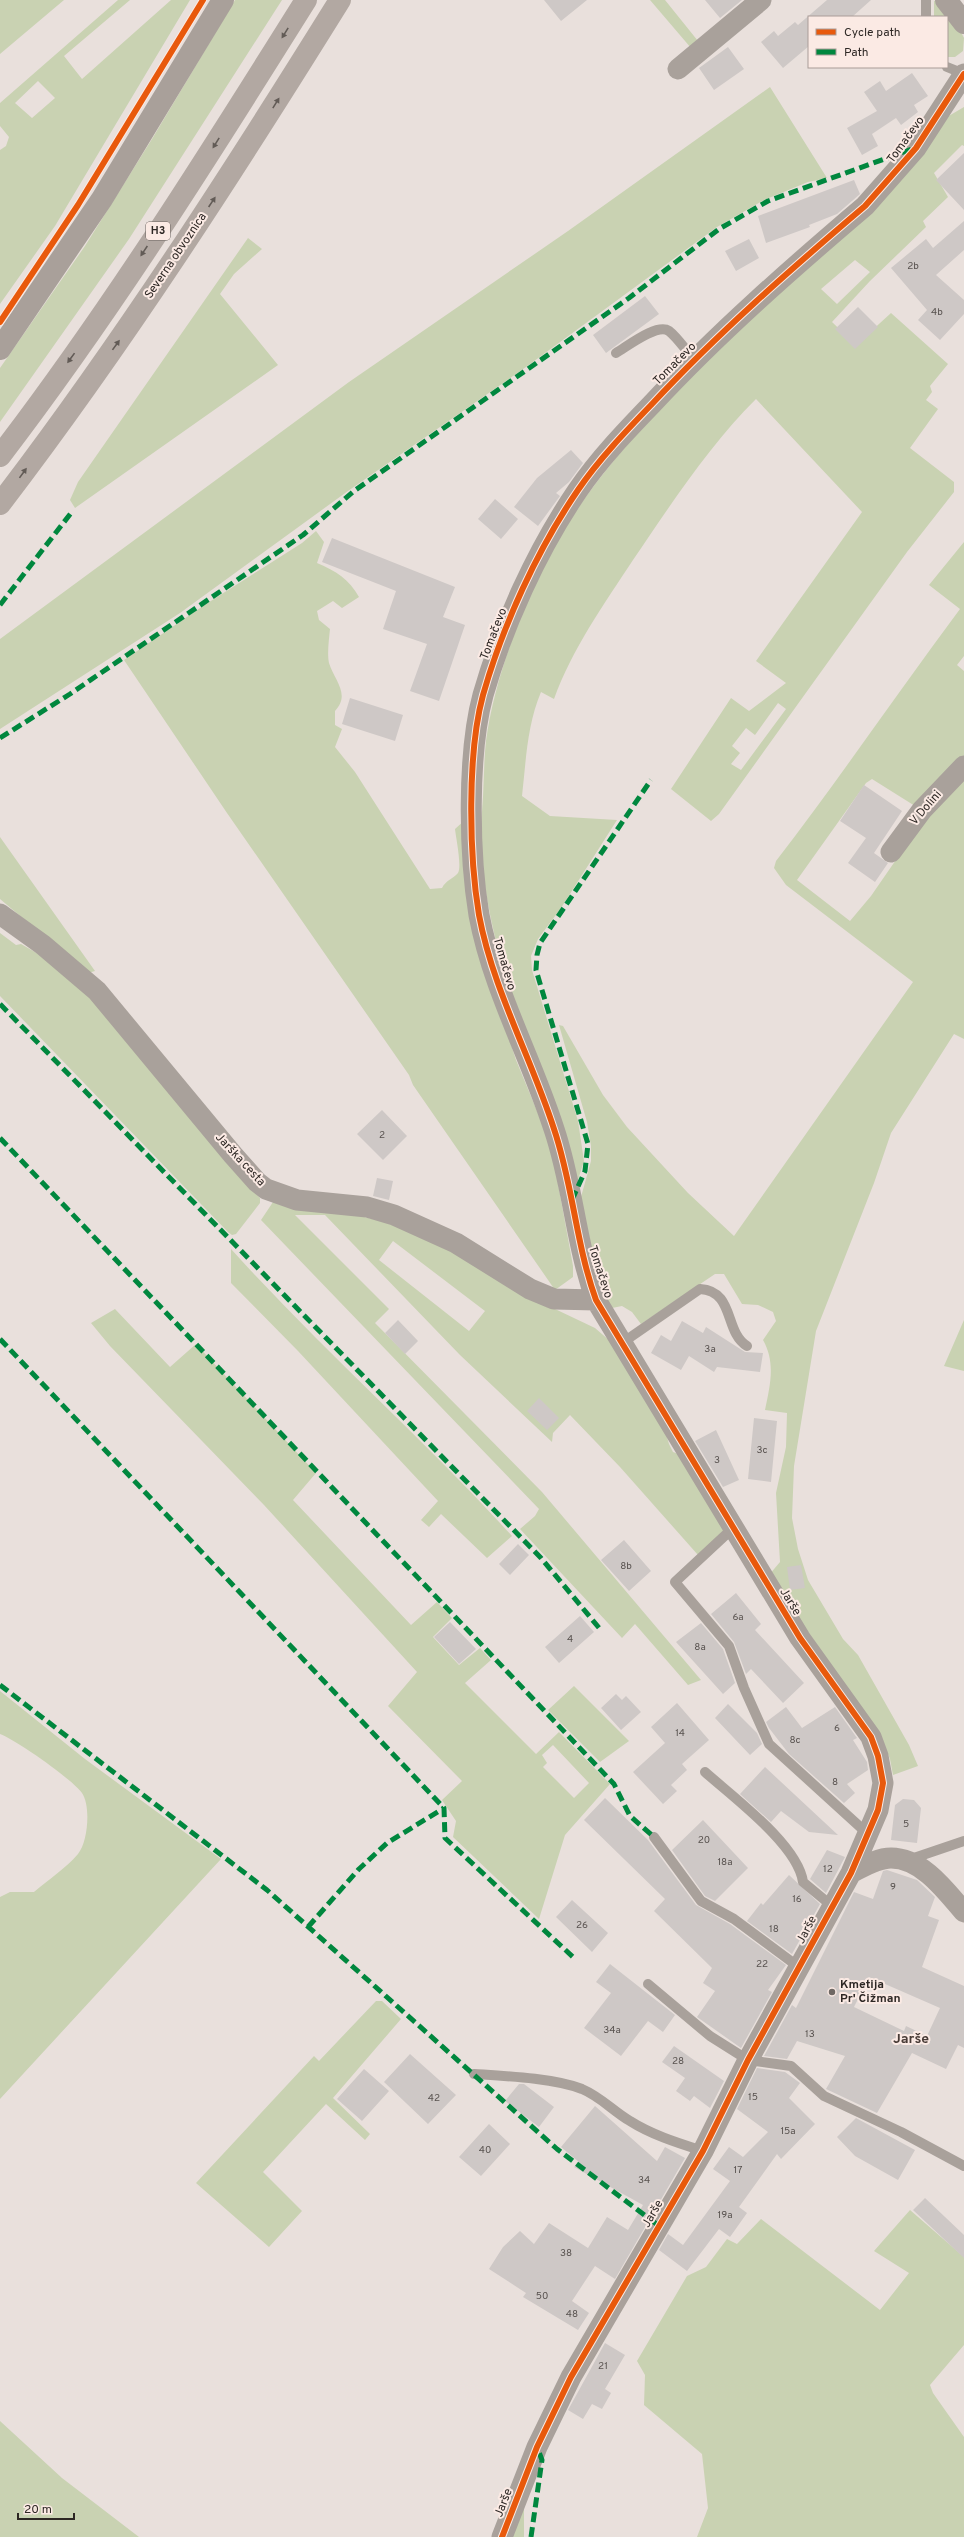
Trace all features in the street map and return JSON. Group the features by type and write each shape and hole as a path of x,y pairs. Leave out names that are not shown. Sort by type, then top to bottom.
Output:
{"highway":[{"name":"H3","path":"0,456 94,325 199,169 306,0"},
{"name":"Severna obvoznica","path":"0,504 119,342 256,136 340,0"}],"street":[{"path":"0,349 93,211 223,0"},
{"path":"678,70 761,0"},
{"path":"946,0 964,23"},
{"name":"Tomačevo","path":"622,1343 596,1300 580,1244 565,1166 554,1128 500,990 480,918 473,875 475,747 483,698 529,575 578,489 633,424 694,359 865,206 916,148 964,74"},
{"path":"940,110 964,100"},
{"name":"V Dolini","path":"891,852 922,810 964,766"},
{"name":"Jarška cesta","path":"0,914 43,945 97,991 233,1155 257,1182 266,1189 297,1200 367,1208 394,1214 456,1244 512,1280 542,1294 554,1299 596,1300"},
{"name":"Jarše","path":"502,2537 537,2447 571,2377 703,2151 748,2060 800,1968 850,1873 869,1835 878,1810 883,1783 878,1756 871,1737 800,1638 732,1529 622,1343"},
{"path":"850,1873 876,1861 891,1858 906,1860 924,1870 964,1912"}],"lane":[{"path":"926,0 926,16"},
{"path":"948,67 964,74"},
{"path":"616,353 653,330 661,329 668,331 694,359"},
{"path":"622,1343 700,1289 709,1290 722,1300 740,1342 747,1346"},
{"path":"732,1529 675,1582 729,1646 744,1688 769,1744 869,1835"},
{"path":"705,1772 765,1826 791,1854 801,1870 803,1882 832,1906"},
{"path":"654,1837 701,1901 734,1919 800,1968"},
{"path":"906,1860 964,1840"},
{"path":"648,1984 710,2036 748,2060 791,2066 824,2096 901,2132 964,2166"},
{"path":"474,2074 519,2076 581,2089 604,2100 630,2121 662,2137 703,2151"}],"green space":[{"path":"0,0 64,0 0,54"},
{"path":"118,0 130,0 64,56 82,79 171,0 190,0 55,226 0,304 0,150 6,146 9,137 0,126 0,103","holes":["38,81 55,98 32,118 15,103"]},
{"path":"235,0 282,0 129,239 0,422 0,368 85,246 152,139"},
{"path":"650,0 665,0 698,41 691,48"},
{"path":"937,0 964,38 963,51 955,57 948,57 948,16 934,16 934,1"},
{"path":"770,87 827,178 808,182 764,200 717,227 526,367 348,491 180,613 0,729 0,639 349,382 568,231"},
{"path":"964,107 964,146 962,145 934,173 948,197 923,221 926,227 870,281 832,322 856,345 891,313 948,364 930,386 932,392 926,400 938,409 910,448 954,482 954,492 907,552 719,814 711,821 671,789 731,698 749,711 786,683 756,661 862,512 756,399 739,416 707,455 633,560 579,645 561,680 554,699 541,692 536,705 528,743 522,796 550,816 617,820 561,908 538,939 531,956 532,970 578,1121 584,1161 577,1183 509,991 490,912 483,872 481,825 486,741 500,677 510,644 523,612 553,549 570,520 588,494 626,446 668,401 947,117","holes":["855,260 870,272 837,304 821,289","778,703 786,709 741,770 731,764 740,753 732,746 746,728 755,735"]},
{"path":"248,238 262,249 234,274 220,294 278,365 75,508 70,500 78,482"},
{"path":"316,531 324,542 317,563 330,569 346,580 359,597 342,608 333,601 317,611 319,620 330,629 328,659 340,687 342,699 340,705 335,711 335,725 342,729 335,747 355,772 430,889 442,888 445,883 458,873 459,859 455,829 466,819 488,974 516,1060 551,1145 573,1266 573,1277 555,1290 413,1085 409,1075 227,813 124,660 203,606 302,543"},
{"path":"964,542 964,656 957,665 964,671 964,759 915,806 872,779 866,783 797,880 850,921 871,896 929,812 964,776 964,1039 954,1034 891,1133 874,1183 816,1331 794,1466 792,1518 798,1549 808,1580 843,1639 858,1655 909,1745 918,1766 893,1775 890,1759 883,1742 769,1575 780,1562 776,1493 786,1447 787,1413 765,1410 770,1383 771,1366 770,1357 763,1340 776,1321 773,1312 758,1305 742,1304 724,1274 715,1274 641,1324 632,1312 622,1306 612,1308 598,1282 581,1197 591,1161 591,1146 587,1122 559,1025 563,1026 603,1095 627,1127 688,1193 734,1236 913,982 786,885 774,868 776,861 960,609 929,585"},
{"path":"0,837 95,971 88,973 0,899"},
{"path":"0,933 16,945 21,944 42,956 89,995 260,1198 260,1203 236,1234 232,1235 228,1232 0,996"},
{"path":"273,1202 347,1213 411,1228 555,1309 595,1328 610,1341 664,1427 673,1452 681,1455 725,1528 723,1536 698,1555 620,1467 570,1415 553,1433 552,1442 460,1355 325,1215 295,1215 389,1309 375,1323 542,1492 701,1680 688,1685 635,1624 622,1638 520,1529 535,1516 539,1509 261,1220","holes":["393,1241 485,1311 469,1331 379,1260"]},
{"path":"231,1249 300,1322 443,1463 512,1536 487,1558 441,1514 429,1527 421,1520 438,1501 298,1351 231,1283"},
{"path":"115,1309 170,1367 196,1344 316,1473 293,1500 411,1625 437,1602 452,1618 433,1637 459,1665 480,1648 491,1660 465,1683 536,1754 559,1732 610,1784 565,1835 539,1919 453,1837 456,1821 442,1800 462,1781 388,1706 417,1672 264,1505 110,1346 91,1323","holes":["553,1745 589,1783 574,1798 543,1767 547,1763 542,1755"]},
{"path":"964,1320 964,1371 944,1366"},
{"path":"574,1686 629,1741 600,1762 548,1710"},
{"path":"0,1691 85,1759 221,1859 0,2099 0,1897 10,1892 34,1892 78,1854 86,1833 87,1806 82,1793 67,1779 43,1760 0,1734"},
{"path":"376,2001 382,2001 401,2019 333,2098 370,2134 365,2140 326,2104 263,2172 302,2211 269,2247 196,2183 314,2056 319,2061"},
{"path":"910,2210 964,2257 964,2345 930,2385 933,2393 964,2437 964,2537 697,2537 708,2508 702,2454 644,2405 645,2375 637,2361 687,2276 706,2267 727,2239 737,2244 761,2219 880,2310 909,2273 874,2251"},
{"path":"0,2421 62,2478 139,2537 0,2537"},
{"path":"524,2498 524,2537 509,2537"}],"building":[{"path":"544,0 587,0 561,21"},
{"path":"705,0 742,0 720,18"},
{"path":"827,0 871,0 853,16 808,16"},
{"path":"808,16 808,47 783,68 761,42 774,31 778,36 795,22 798,25"},
{"path":"728,47 744,69 714,90 699,68"},
{"path":"912,73 928,96 914,105 918,112 901,125 896,118 872,134 878,146 862,155 847,128 877,111 864,92 880,81 886,91"},
{"path":"964,153 964,210 936,180"},
{"path":"854,180 860,194 837,214 809,225 810,227 766,243 758,216"},
{"path":"964,221 964,250 936,275 964,300 964,314 940,340 918,320 927,310 891,268 926,239 933,248"},
{"path":"749,239 759,258 736,271 725,251"},
{"path":"645,296 659,314 606,353 593,335"},
{"path":"858,307 878,327 855,349 835,329"},
{"path":"571,450 583,463 569,482 556,493 560,496 538,526 514,507 537,478"},
{"path":"495,499 518,519 501,539 478,519"},
{"path":"332,538 455,587 443,617 465,625 439,701 410,691 427,644 383,629 396,591 322,562"},
{"path":"350,698 403,715 395,741 342,724"},
{"path":"864,785 902,811 874,853 888,863 875,882 848,863 866,838 840,821"},
{"path":"382,1110 407,1136 383,1160 357,1134"},
{"path":"377,1178 393,1181 389,1200 373,1196"},
{"path":"398,1320 418,1341 405,1354 385,1333"},
{"path":"682,1321 703,1333 706,1327 745,1352 763,1353 760,1372 717,1367 714,1372 689,1356 681,1370 651,1353 661,1335 671,1341"},
{"path":"539,1398 559,1418 547,1430 527,1411"},
{"path":"754,1418 777,1421 771,1482 748,1479"},
{"path":"716,1430 739,1480 723,1487 695,1441"},
{"path":"624,1540 651,1571 629,1591 601,1560"},
{"path":"518,1544 529,1555 510,1575 499,1564"},
{"path":"801,1565 805,1588 790,1590 787,1567"},
{"path":"736,1593 761,1624 755,1630 804,1683 783,1703 751,1669 746,1674 734,1642 711,1614"},
{"path":"580,1616 594,1632 559,1663 545,1647"},
{"path":"450,1622 476,1649 459,1664 434,1637"},
{"path":"701,1623 723,1649 735,1683 723,1694 676,1642"},
{"path":"616,1694 622,1700 626,1696 641,1712 621,1730 601,1708"},
{"path":"677,1703 709,1740 682,1764 687,1770 671,1785 677,1791 663,1804 633,1772 665,1743 651,1727"},
{"path":"728,1704 757,1733 762,1744 750,1755 715,1718"},
{"path":"786,1707 802,1728 835,1707 857,1738 853,1740 867,1762 868,1770 847,1784 855,1793 844,1803 789,1754 769,1728 766,1722"},
{"path":"765,1767 838,1835 809,1832 781,1811 771,1822 740,1794"},
{"path":"605,1798 648,1840 696,1905 730,1924 786,1965 768,1990 772,1992 741,2048 697,2017 715,1991 703,1983 712,1968 654,1911 665,1899 584,1820"},
{"path":"903,1799 914,1800 921,1808 917,1843 891,1840 895,1805"},
{"path":"703,1820 748,1868 715,1901 705,1896 672,1850"},
{"path":"827,1850 845,1857 826,1893 810,1879"},
{"path":"887,1870 917,1880 935,1897 928,1916 939,1920 922,1967 964,1986 964,2048 958,2045 946,2069 912,2053 877,2113 826,2089 845,2056 797,2041 787,2059 764,2056 792,2005 796,2008 854,1892 873,1899 883,1871","holes":["869,1977 940,2008 927,2036 906,2026 904,2031 854,2007"]},
{"path":"789,1875 820,1904 792,1954 747,1921 761,1903 763,1905"},
{"path":"572,1900 608,1933 592,1952 556,1917"},
{"path":"610,1964 675,2015 663,2032 648,2021 621,2056 584,2028 611,1993 596,1982"},
{"path":"674,2046 724,2081 710,2108 694,2096 690,2101 676,2091 685,2078 662,2062"},
{"path":"410,2054 456,2095 428,2124 384,2082"},
{"path":"757,2068 785,2072 800,2083 789,2098 815,2124 781,2159 777,2154 739,2207 747,2213 730,2237 719,2229 687,2271 659,2250 668,2234 683,2245 730,2181 713,2169 729,2147 743,2157 768,2132 737,2109"},
{"path":"364,2069 389,2091 362,2121 337,2099"},
{"path":"519,2084 524,2084 554,2107 539,2127 505,2101"},
{"path":"595,2106 657,2161 665,2147 685,2158 615,2279 595,2266 572,2301 589,2313 578,2330 523,2297 526,2293 489,2269 503,2247 520,2231 534,2244 549,2223 588,2248 607,2217 628,2230 643,2205 574,2167 579,2162 561,2147"},
{"path":"856,2118 915,2150 898,2180 855,2156 837,2137"},
{"path":"489,2124 510,2144 481,2176 459,2157"},
{"path":"925,2198 964,2235 964,2258 913,2210"},
{"path":"605,2343 625,2355 605,2389 611,2393 602,2409 592,2404 583,2419 568,2410"}],"marked path":[{"path":"0,738 70,694 303,535 354,491 629,298 719,229 768,201 912,149"},
{"path":"0,605 71,513"},
{"path":"572,1200 585,1171 588,1144 536,970 537,955 540,943 651,780"},
{"path":"0,1004 541,1558 600,1629"},
{"path":"0,1138 614,1784 630,1816 654,1837"},
{"path":"0,1339 444,1808 445,1838 573,1957"},
{"path":"0,1685 267,1890 557,2149 659,2226"},
{"path":"308,1927 359,1869 387,1843 444,1808"},
{"path":"531,2537 542,2460 537,2447"}],"cycle path":[{"path":"0,322 78,205 203,0"},
{"path":"502,2537 537,2447 571,2377 703,2151 748,2060 851,1873 878,1810 883,1783 878,1756 871,1737 800,1638 596,1300 589,1279 566,1172 554,1129 545,1102 493,970 479,915 473,864 471,805 474,746 478,719 483,695 491,669 511,615 535,563 563,513 586,478 623,434 703,352 782,278 865,206 916,148 964,74"}],"place":[{"name":"Kmetija Pr' Čižman","path":"832,1992"}],"district":[{"name":"Jarše","path":"911,2039"}]}
